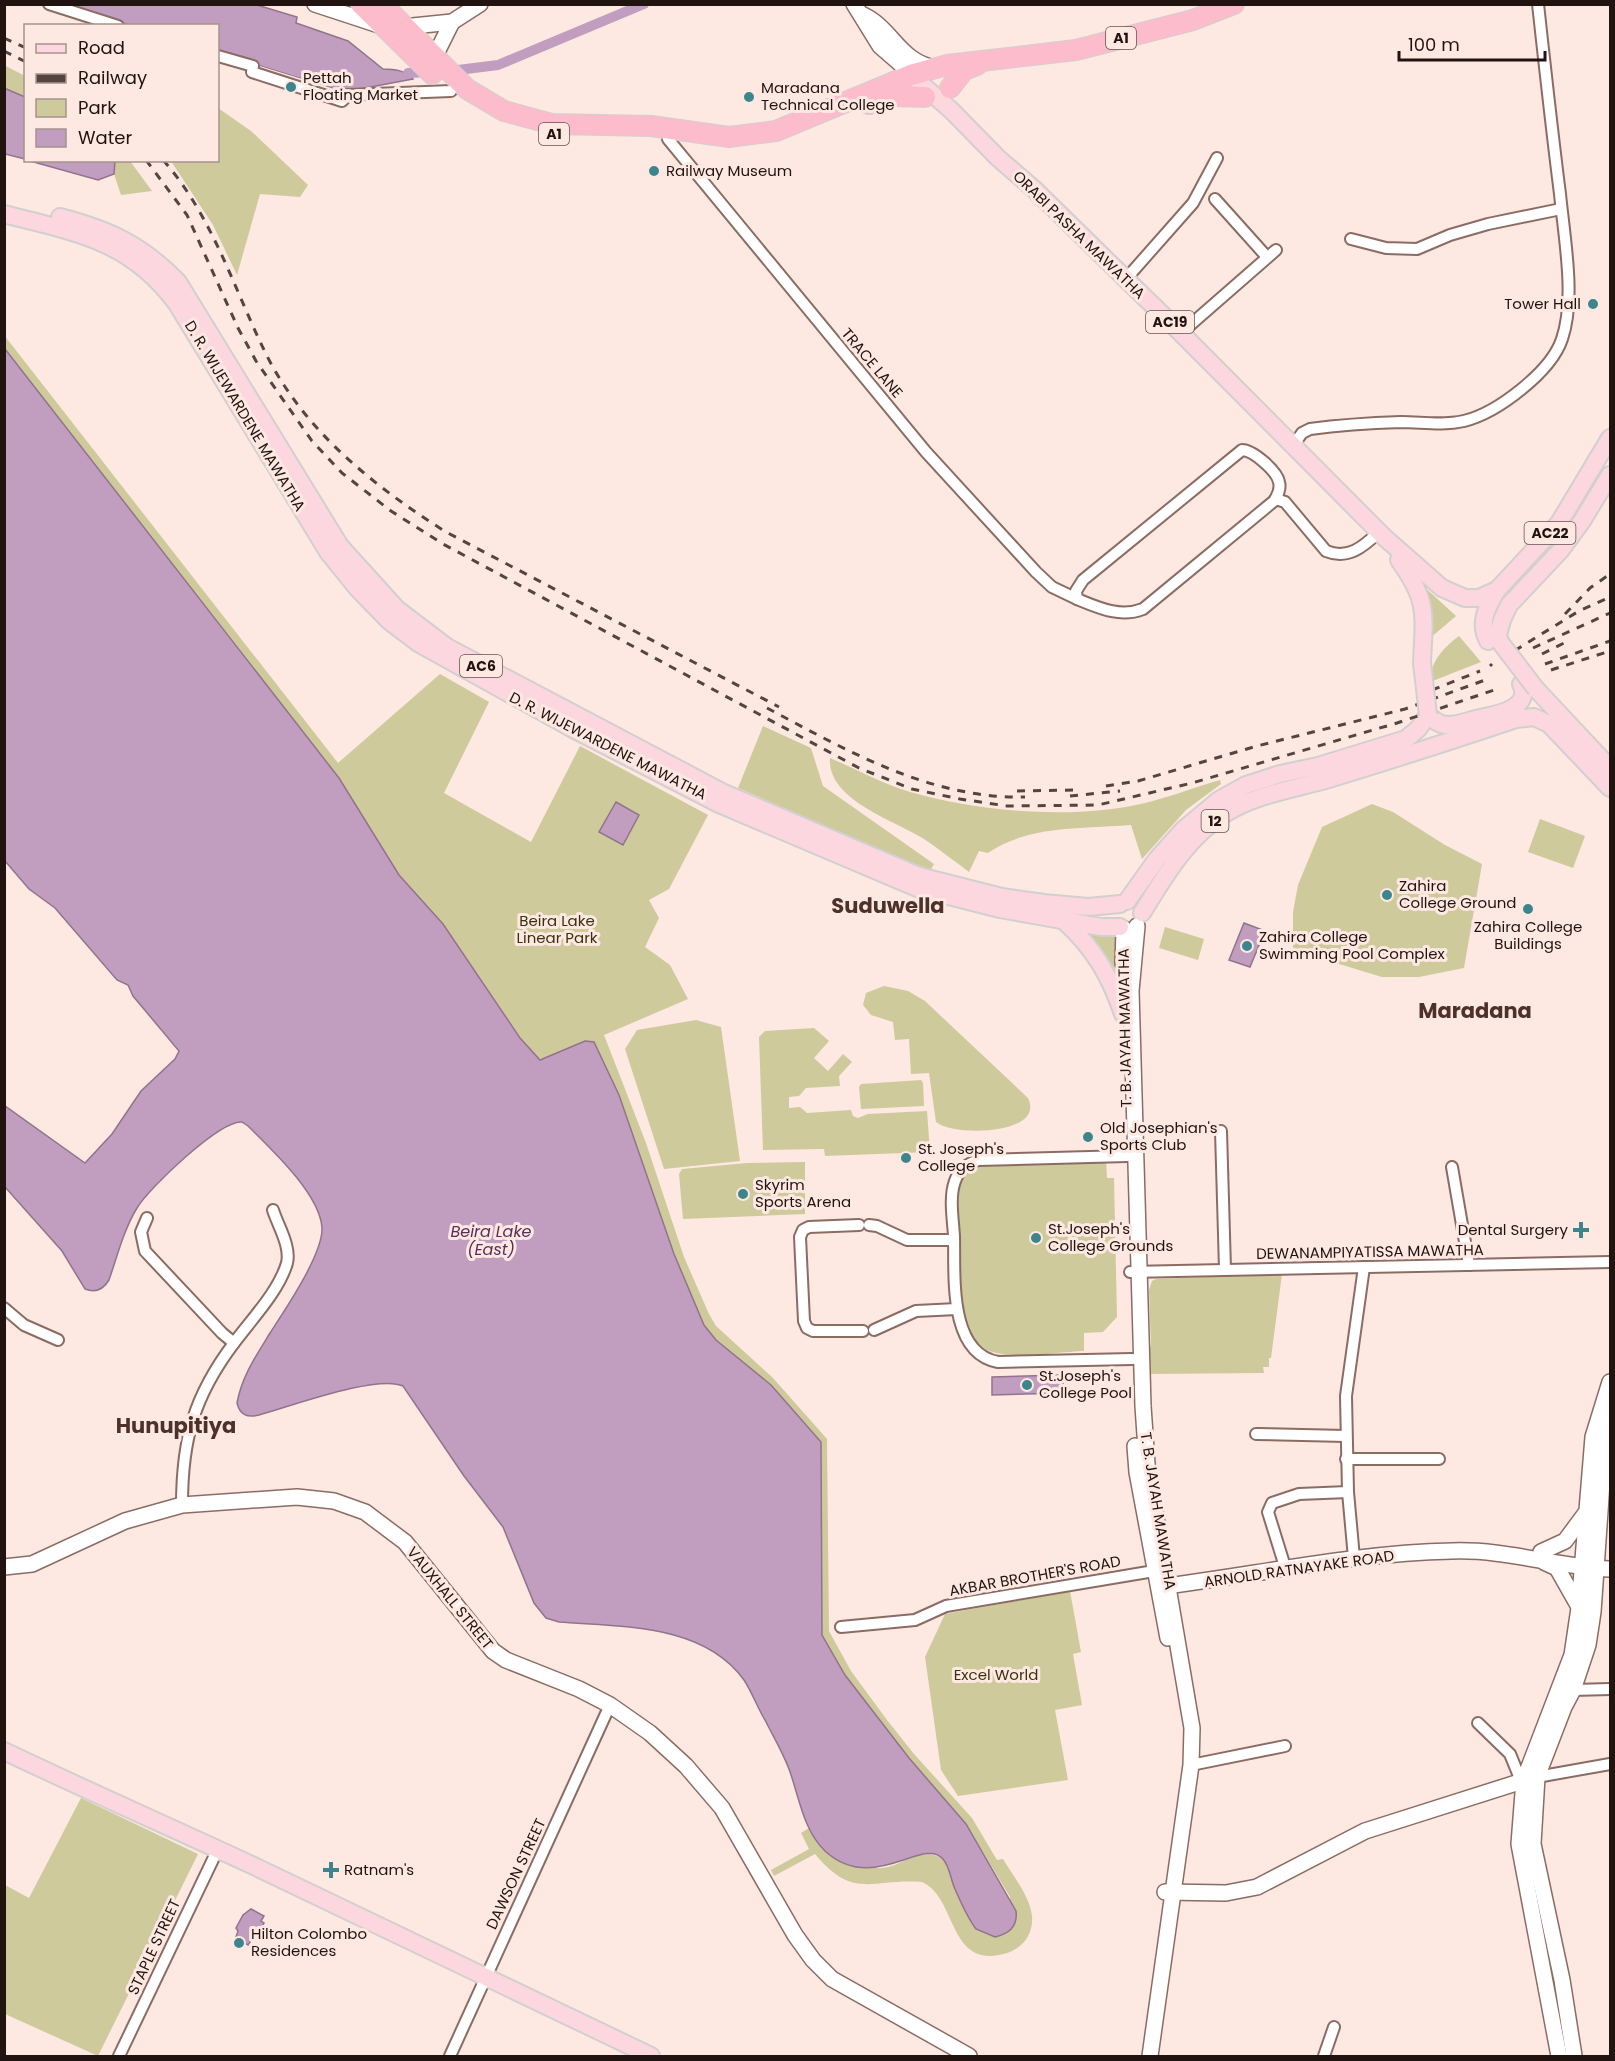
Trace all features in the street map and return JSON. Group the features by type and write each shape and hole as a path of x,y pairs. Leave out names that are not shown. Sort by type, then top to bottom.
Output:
{"highway":[{"name":"A1","path":"361,4 382,26 433,64"},
{"name":"A1","path":"382,4 433,64 459,90 504,111 539,122 568,125 634,124 720,149 765,147 799,137 880,98 908,95 925,97"},
{"name":"A1","path":"669,134 729,137 767,133 807,119 903,77 938,68 1076,50 1193,20 1234,4"},
{"name":"A1","path":"950,88 964,70 985,63"}],"main road":[{"path":"315,4 382,26 403,27 452,22 480,4"},
{"path":"857,9 867,29 903,77"},
{"path":"857,9 872,19 908,57 922,65 938,68"},
{"path":"433,64 452,22"},
{"name":"ORABI PASHA MAWATHA","path":"903,77 952,111 1181,333 1381,535"},
{"path":"950,88 952,111"},
{"name":"ORABI PASHA MAWATHA","path":"925,97 952,111"},
{"name":"D. R. WIJEWARDENE MAWATHA","path":"4,203 90,225 126,240 155,259 178,282 340,546 397,609 466,658 722,798"},
{"name":"D. R. WIJEWARDENE MAWATHA","path":"4,214 72,232 113,247 152,273 177,304 328,552 357,588 389,621 446,661 722,798 948,897 1064,921 1130,924"},
{"name":"AC22","path":"1611,438 1559,523 1497,590 1488,605 1482,631 1494,642 1509,604 1560,551 1611,474"},
{"path":"1381,535 1442,588 1465,598 1479,598 1497,590"},
{"path":"1381,535 1414,580 1423,601 1422,663 1428,714 1437,723 1450,725 1514,715 1534,717 1549,724 1611,788"},
{"path":"1494,642 1529,687 1611,768"},
{"path":"1514,715 1524,690 1529,687"},
{"path":"1123,902 1137,904 1130,924 1114,918 1114,912 1183,830 1219,800 1246,785 1406,739 1418,729 1428,714"},
{"name":"T. B. JAYAH MAWATHA","path":"1142,2056 1191,1765 1191,1714 1161,1570 1147,1464 1127,1156 1123,1014 1130,924 1178,855 1203,830 1226,813 1287,788 1326,780 1514,715"},
{"path":"1246,785 1253,802"},
{"name":"D. R. WIJEWARDENE MAWATHA","path":"873,865 1002,897 1088,908 1123,902"},
{"path":"1064,921 1092,948 1104,967 1123,1014"},
{"name":"T. B. JAYAH MAWATHA","path":"1130,924 1134,1272 1132,1359 1137,1472 1161,1570"},
{"path":"1598,1515 1593,1437 1611,1382"},
{"path":"1574,2056 1562,1980 1533,1844 1528,1779 1574,1690 1588,1645 1605,1439 1611,1411"},
{"name":"VAUXHALL STREET","path":"4,1567 32,1564 125,1521 182,1505 312,1497 334,1501 365,1512 405,1542 493,1651 506,1660 579,1689 610,1705 650,1733 711,1793 734,1825 800,1942 832,1979 969,2056"},
{"path":"1579,1608 1557,1568 1540,1555 1565,1541 1598,1515"},
{"name":"ARNOLD RATNAYAKE ROAD","path":"1164,1587 1354,1558 1453,1551 1540,1555 1593,1563"},
{"path":"1559,2056 1519,1844 1528,1779 1572,1655 1579,1608 1593,1563"},
{"name":"T. B. JAYAH MAWATHA","path":"1150,2056 1169,1892 1183,1730 1164,1587"},
{"path":"4,1751 143,1814 651,2056"},
{"path":"1169,1892 1226,1893 1257,1887 1365,1831 1528,1779"}],"street":[{"path":"49,4 112,24"},
{"path":"1293,446 1302,433 1310,429 1464,421 1502,404 1521,389 1552,356 1562,341 1567,322 1567,288 1561,209 1538,4"},
{"path":"219,56 253,66 252,72 342,101 348,95 459,90"},
{"name":"TRACE LANE","path":"669,134 926,452 1036,572 1064,595 1077,599"},
{"path":"1125,279 1193,203 1217,158"},
{"path":"1181,333 1272,253 1215,199"},
{"path":"1351,239 1386,248 1418,249 1450,235 1488,224 1561,209"},
{"path":"1280,500 1143,609 1132,614 1120,613 1077,599 1076,591 1083,580 1242,450 1252,453 1276,476 1280,488 1280,500 1326,551 1336,555 1347,555 1381,535"},
{"path":"1221,1131 1226,1269"},
{"path":"1127,1156 985,1159 966,1165 954,1184 954,1240 957,1309 971,1345 987,1360 1132,1359"},
{"path":"1452,1167 1470,1265"},
{"path":"182,1505 182,1482 191,1417 205,1389 234,1343 258,1316 286,1263 287,1250 273,1210"},
{"path":"147,1218 141,1232 145,1251 234,1343"},
{"path":"954,1240 907,1240 877,1226 864,1225 809,1227 803,1230 800,1237 804,1321 807,1328 813,1331 868,1331 916,1311 957,1309"},
{"name":"DEWANAMPIYATISSA MAWATHA","path":"1134,1272 1611,1262"},
{"path":"1354,1558 1346,1459 1346,1396 1364,1267"},
{"path":"4,1308 24,1325 58,1340"},
{"path":"1256,1434 1346,1436"},
{"path":"1346,1459 1439,1459"},
{"path":"1286,1570 1268,1512 1272,1503 1299,1494 1348,1491"},
{"name":"AKBAR BROTHER'S ROAD","path":"841,1628 915,1620 938,1608 1161,1570"},
{"path":"1574,1690 1611,1689"},
{"name":"DAWSON STREET","path":"450,2056 610,1705"},
{"path":"1478,1723 1510,1754 1528,1779 1611,1764"},
{"path":"1191,1765 1285,1746"},
{"name":"STAPLE STREET","path":"119,2056 217,1851"},
{"path":"1324,2056 1334,2027"}],"green space":[{"path":"4,65 24,75 24,97 5,88"},
{"path":"219,109 251,131 308,185 300,197 260,194 237,275 213,225 172,162 219,162"},
{"path":"115,162 131,162 152,191 121,195 114,174"},
{"name":"Beira Lake Linear Park","path":"4,335 338,763 440,674 489,702 444,793 531,842 580,746 708,815 669,889 649,900 659,918 645,947 670,965 688,999 604,1035 646,1143 684,1257 709,1314 716,1326 773,1378 827,1439 829,1631 851,1671 887,1720 914,1754 972,1818 997,1860 1003,1859 1020,1886 1031,1909 1032,1920 1028,1936 1018,1948 994,1956 977,1953 959,1936 940,1899 922,1882 864,1884 853,1882 841,1878 815,1854 774,1876 771,1870 809,1849 801,1833 809,1828 829,1853 876,1868 890,1866 919,1855 935,1855 943,1859 995,1937 1009,1931 1010,1897 966,1824 909,1758 845,1675 822,1635 821,1442 771,1385 716,1340 704,1325 674,1254 619,1095 538,1058 520,1038 443,924 399,875 339,778 5,349"},
{"path":"1420,583 1456,616 1429,639"},
{"path":"1459,636 1481,662 1430,682 1435,662 1448,645"},
{"path":"763,726 811,748 823,786 934,864 930,871 738,788"},
{"path":"830,758 900,789 937,799 996,809 1058,812 1117,808 1154,801 1220,780 1221,784 1186,810 1142,859 1131,825 1075,828 1020,837 988,853 979,851 969,872 924,839 880,816 851,797 839,786 832,773"},
{"name":"Zahira College Ground","path":"1372,804 1393,812 1445,845 1482,864 1464,968 1419,977 1382,977 1293,950 1293,912 1298,885 1322,827"},
{"path":"1540,819 1585,836 1573,868 1528,852"},
{"path":"1165,927 1204,939 1198,960 1159,948"},
{"path":"1080,931 1118,937 1117,976 1115,976"},
{"path":"884,986 908,991 925,1001 1028,1098 1030,1110 1024,1119 1012,1126 978,1131 946,1127 936,1122 929,1073 911,1074 909,1039 895,1040 893,1022 871,1015 863,1005 866,993"},
{"path":"696,1020 721,1027 740,1161 664,1169 625,1049 637,1030"},
{"path":"814,1028 829,1041 814,1058 828,1071 843,1054 852,1062 839,1076 840,1086 806,1088 799,1096 789,1097 789,1108 800,1107 807,1113 851,1110 853,1116 858,1118 868,1114 927,1111 930,1152 825,1156 824,1149 763,1150 759,1037 765,1031"},
{"path":"921,1080 924,1106 861,1109 859,1087 861,1084"},
{"name":"St.Joseph's College Grounds","path":"1106,1159 1107,1178 1114,1178 1117,1317 1103,1332 1084,1333 1084,1351 1025,1355 992,1352 978,1342 968,1326 961,1304 956,1228 957,1189 962,1179 973,1169 989,1165"},
{"name":"Skyrim Sports Arena","path":"805,1162 805,1214 683,1219 679,1174 682,1169 747,1163"},
{"path":"1282,1274 1271,1358 1269,1358 1269,1367 1263,1367 1264,1373 1146,1374 1145,1347 1151,1346 1149,1290 1152,1281"},
{"name":"Excel World","path":"1070,1591 1081,1652 1073,1654 1082,1705 1055,1710 1068,1780 958,1796 941,1770 925,1657 945,1614"},
{"path":"81,1798 198,1854 98,2056 5,2014 5,1885 29,1898"}],"water":[{"path":"61,5 257,5 297,17 296,23 348,41 383,69 403,72 413,79 344,92 219,53 219,24 126,24"},
{"path":"4,88 24,97 24,159 5,154"},
{"path":"34,162 115,162 114,174 98,180"},
{"name":"Beira Lake (East)","path":"5,349 339,778 399,875 443,924 520,1038 540,1060 585,1041 594,1042 619,1095 674,1254 704,1325 716,1340 771,1385 821,1442 822,1635 845,1675 909,1758 966,1824 1016,1911 1016,1921 1008,1932 995,1937 976,1929 962,1905 945,1862 934,1854 923,1854 878,1867 861,1868 843,1863 825,1851 807,1823 786,1762 750,1689 727,1661 684,1638 659,1632 608,1625 559,1622 546,1618 534,1603 503,1527 464,1476 403,1386 391,1383 374,1384 332,1393 259,1415 248,1416 242,1413 237,1403 246,1375 310,1267 321,1239 322,1228 313,1201 304,1187 281,1159 248,1126 242,1122 232,1124 218,1132 202,1143 155,1186 132,1216 109,1280 95,1291 85,1289 62,1251 5,1187 5,1106 85,1163 112,1134 141,1091 175,1059 179,1051 133,996 128,985 117,980 55,908 29,889 5,861"},
{"path":"616,802 639,815 623,845 599,832"},
{"name":"Zahira College Swimming Pool Complex","path":"1244,923 1265,931 1250,967 1229,960"},
{"name":"St.Joseph's College Pool","path":"1063,1375 1063,1393 992,1395 992,1377"},
{"path":"251,1909 264,1916 261,1921 264,1923 256,1938 253,1938 248,1945 236,1937 238,1931 236,1928 243,1915"}],"pier":[{"path":"219,53 344,92 343,95 219,56"}],"waterway":[{"path":"450,71 498,65 644,4"},
{"path":"408,73 431,72"}],"railway":[{"path":"4,38 24,47"},
{"path":"4,51 24,61"},
{"path":"147,162 187,215 238,328 256,361 312,441 342,473 391,511 443,544 859,768 912,789 1007,806 1098,805 1192,783 1397,723 1497,689"},
{"path":"165,162 180,181 209,228 254,329 282,382 321,433 344,455 393,496 446,532 779,707"},
{"path":"1565,614 1590,588 1610,574"},
{"path":"1501,659 1579,611 1610,597"},
{"path":"1533,648 1610,613"},
{"path":"1545,664 1610,641"},
{"path":"1542,654 1566,642"},
{"path":"1551,670 1610,651"},
{"path":"1432,690 1480,671"},
{"path":"1106,786 1138,781 1257,746 1405,709 1488,679"},
{"path":"767,708 859,756 923,781 990,796 1025,797"},
{"path":"1017,791 1076,790"},
{"path":"1070,796 1120,791"}],"place":[{"name":"Pettah Floating Market","path":"291,87"},
{"name":"Maradana Technical College","path":"749,97"},
{"name":"Railway Museum","path":"654,171"},
{"name":"Tower Hall","path":"1593,304"},
{"name":"Zahira College Ground","path":"1387,895"},
{"name":"Zahira College Buildings","path":"1528,909"},
{"name":"Zahira College Swimming Pool Complex","path":"1247,946"},
{"name":"Old Josephian's Sports Club","path":"1088,1137"},
{"name":"St. Joseph's College","path":"906,1158"},
{"name":"Skyrim Sports Arena","path":"743,1194"},
{"name":"Dental Surgery","path":"1581,1230"},
{"name":"St.Joseph's College Grounds","path":"1036,1238"},
{"name":"St.Joseph's College Pool","path":"1027,1385"},
{"name":"Ratnam's","path":"331,1870"},
{"name":"Hilton Colombo Residences","path":"239,1943"}],"district":[{"name":"Suduwella","path":"888,906"},
{"name":"Maradana","path":"1475,1011"},
{"name":"Hunupitiya","path":"176,1426"}]}
